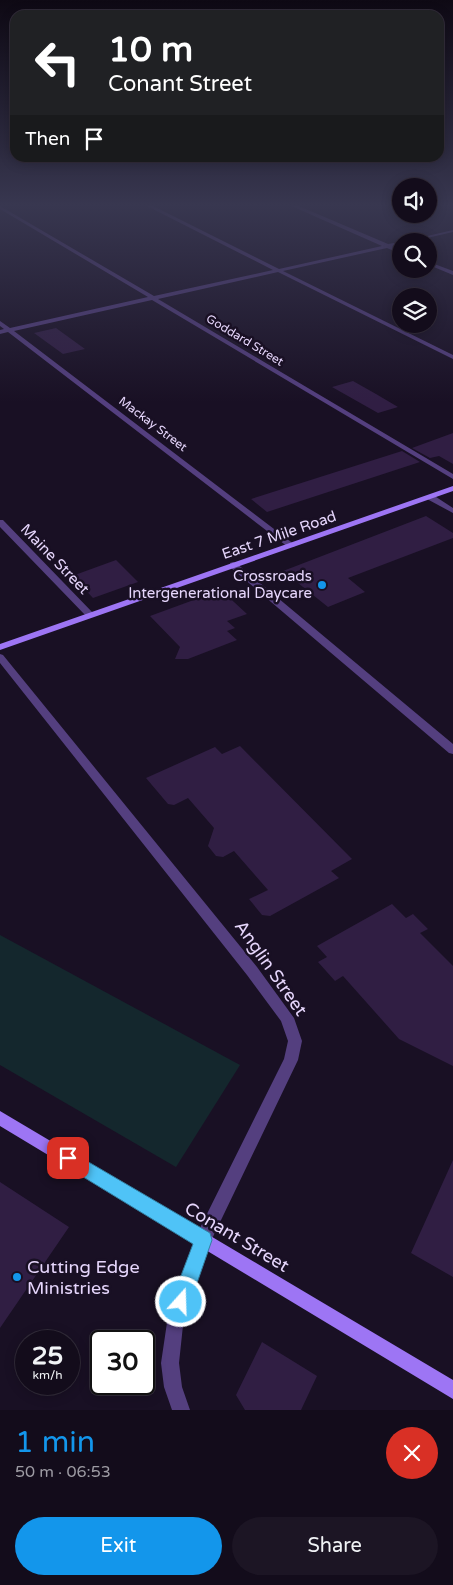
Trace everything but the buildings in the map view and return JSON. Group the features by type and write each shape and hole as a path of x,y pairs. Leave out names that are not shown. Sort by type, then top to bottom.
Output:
{"street":[{"name":"Goddard Street","path":"106,270 453,477"},
{"path":"0,332 278,270 453,357"},
{"name":"Mackay Street","path":"0,323 291,545"},
{"name":"East 7 Mile Road","path":"0,647 453,488"},
{"path":"430,496 453,511"},
{"name":"Maine Street","path":"0,522 90,615"},
{"path":"233,565 453,750"},
{"name":"Anglin Street","path":"0,658 252,971 287,1018 295,1040 291,1060 203,1240 176,1316 170,1363 172,1379 182,1410"},
{"name":"Conant Street","path":"0,1118 453,1390"}],"shaded area":[{"path":"0,935 240,1065 176,1167 0,1065"}],"place":[{"name":"Crossroads Intergenerational Daycare","path":"322,585"},
{"name":"Cutting Edge Ministries","path":"17,1277"}],"route":[{"path":"68,1158 203,1240 181,1302"}]}
